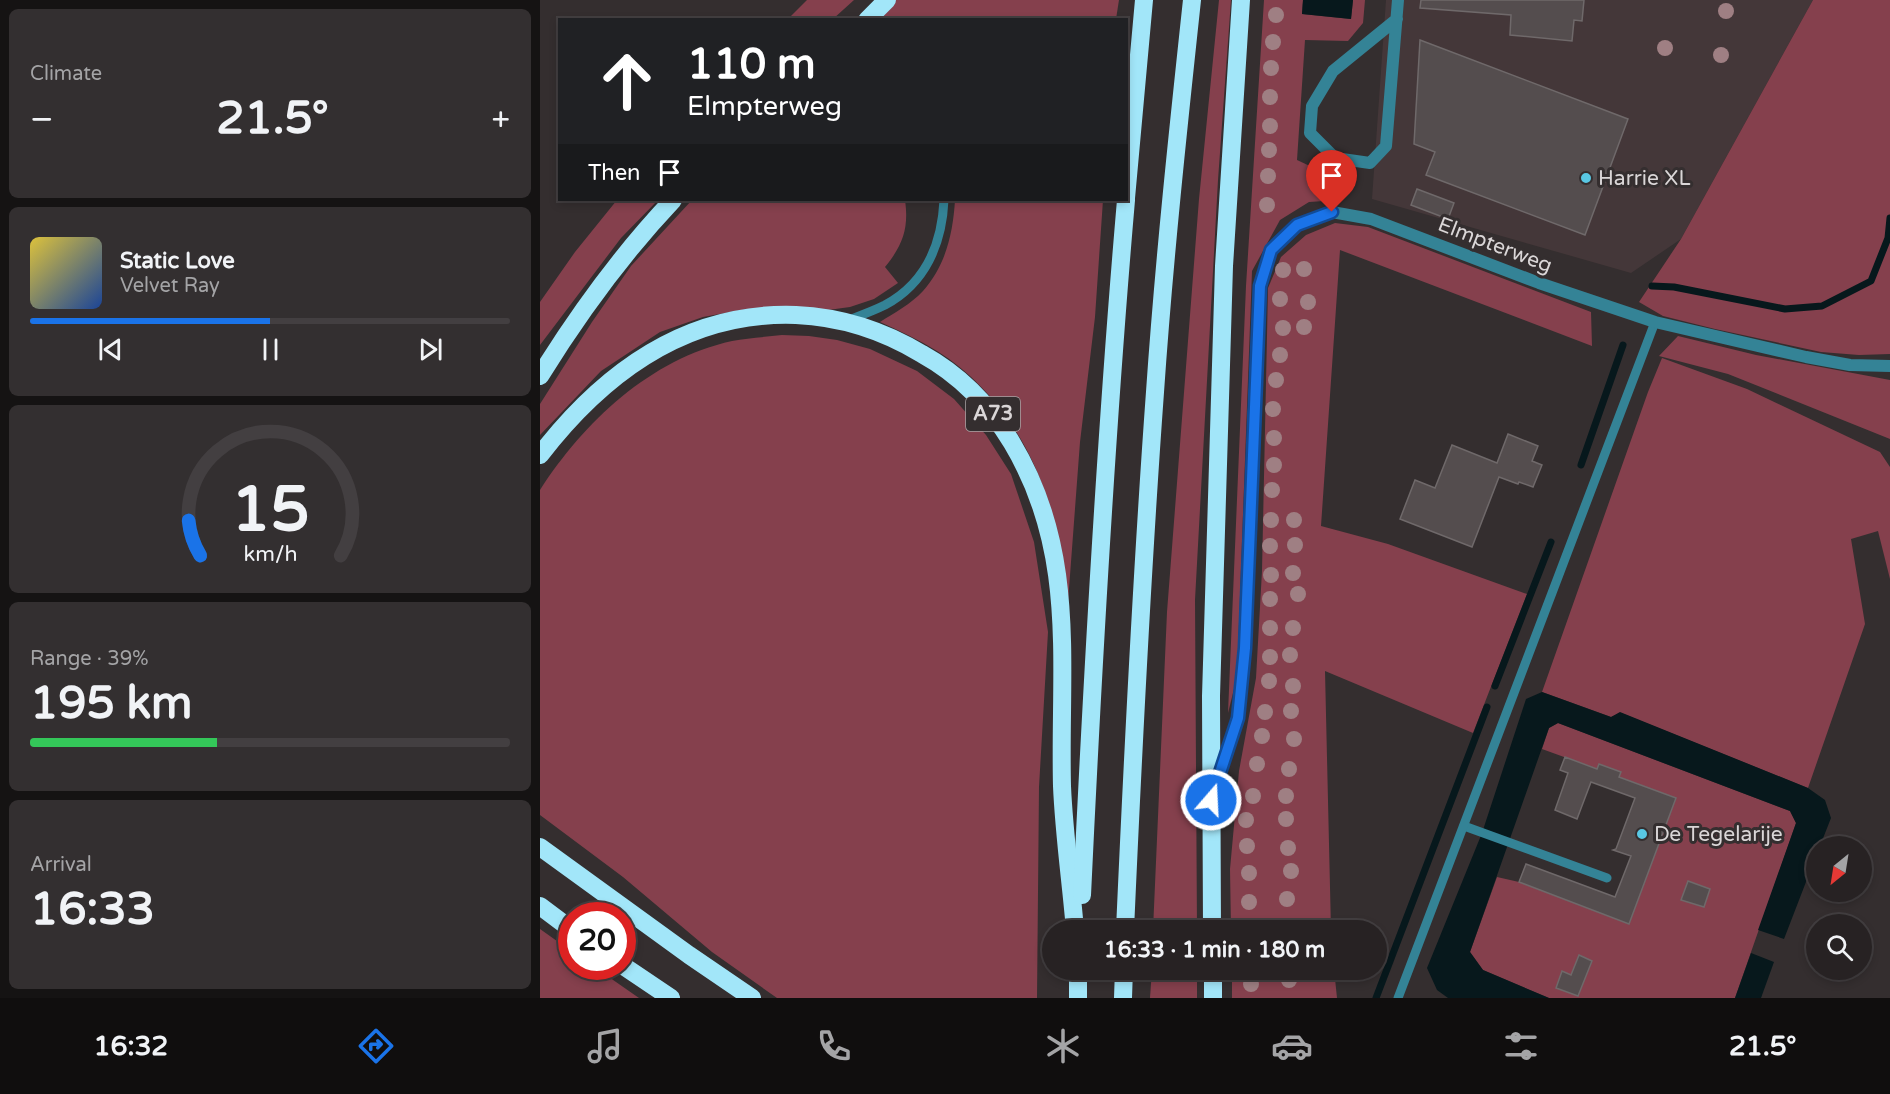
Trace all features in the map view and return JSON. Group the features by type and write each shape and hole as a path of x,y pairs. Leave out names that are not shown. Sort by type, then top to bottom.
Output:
{"highway":[{"path":"869,18 887,0"},
{"path":"1128,177 1144,0"},
{"path":"1125,920 1138,640 1155,390 1192,0"},
{"path":"1212,920 1211,696 1224,266 1241,0"},
{"path":"540,376 615,266 672,201"},
{"path":"1081,920 1097,599 1126,201"},
{"name":"A73","path":"540,455 571,417 612,378 635,361 676,339 720,323 760,316 806,315 844,322 883,333 944,367 970,389 1005,432 1027,470 1041,503 1052,545 1059,582 1062,617 1064,671 1062,787 1074,920"},
{"path":"540,847 752,998"},
{"path":"540,906 558,920"},
{"path":"636,975 670,998"},
{"path":"1078,980 1078,998"},
{"path":"1123,998 1124,980"},
{"path":"1212,980 1213,998"}],"street":[{"path":"1397,19 1333,71 1312,106 1310,133 1335,158 1370,163 1386,146 1397,19 1398,0"},
{"name":"Elmpterweg","path":"1253,427 1260,286 1271,250 1297,225 1332,212 1371,219 1539,283 1655,322 1817,359 1851,365 1890,366"}],"lane":[{"path":"844,322 885,305 902,294 920,276 938,243 944,201"},
{"path":"1398,998 1655,322"},
{"path":"1211,800 1238,718 1245,648 1253,427"},
{"path":"1464,826 1607,878"}],"shaded area":[{"path":"807,0 854,0 834,18 789,18"},
{"path":"895,0 1119,0 1116,18 877,18"},
{"path":"1219,0 1231,0 1218,180 1195,600 1197,920 1153,920 1167,612 1199,199"},
{"path":"1264,0 1303,0 1302,14 1351,19 1353,0 1365,0 1363,23 1348,41 1305,40 1297,160 1342,181 1340,200 1309,202 1280,220 1252,271 1237,677 1228,713 1246,286"},
{"path":"1303,0 1353,0 1351,19 1302,14"},
{"path":"1386,0 1813,0 1681,239 1631,273 1372,199"},
{"path":"1813,0 1890,0 1890,354 1859,355 1821,352 1663,316 1639,302 1681,239"},
{"path":"616,201 657,201 621,238 540,345 540,302 575,252"},
{"path":"691,201 905,201 906,219 903,236 885,267 898,283 874,299 850,307 828,310 788,307 747,309 703,317 660,332 601,371 540,435 540,404 631,266"},
{"path":"955,201 1103,201 1095,317 1080,442 1068,602 1047,499 1030,456 1005,415 974,380 956,364 923,343 880,322 918,296 931,281 943,259"},
{"path":"1335,223 1368,227 1591,312 1592,346 1340,250 1321,526 1388,544 1527,594 1473,733 1325,671 1331,920 1231,920 1230,869 1239,771 1256,678 1262,571 1268,288 1281,257 1306,235"},
{"path":"782,335 837,340 870,349 917,371 954,399 986,435 1011,474 1034,542 1048,632 1039,787 1037,998 777,998 712,952 623,877 540,815 540,490 577,441 598,418 647,378 674,362 702,350 732,341"},
{"path":"1678,336 1756,355 1890,380 1890,439 1728,374 1659,356"},
{"path":"1662,358 1747,389 1880,452 1890,467 1890,579 1878,531 1851,539 1865,624 1808,788 1621,713 1611,717 1542,692"},
{"path":"1542,692 1611,717 1620,712 1808,788 1825,800 1831,818 1824,836 1806,836 1806,882 1784,939 1758,930 1796,823 1790,811 1558,723 1549,728 1470,952 1483,970 1549,998 1448,998 1437,990 1427,968 1482,833 1526,699"},
{"path":"1558,723 1790,811 1796,823 1735,998 1549,998 1483,970 1470,952 1497,877 1519,882 1629,924 1676,798 1619,777 1620,772 1599,764 1597,769 1542,749 1549,728"},
{"path":"540,929 558,942 558,980 613,980 639,998 540,998"},
{"path":"1751,953 1774,962 1761,998 1735,998"},
{"path":"1151,980 1197,980 1197,998 1150,998"},
{"path":"1232,980 1335,980 1337,998 1232,998"}],"building":[{"path":"1421,0 1584,0 1582,21 1574,20 1572,41 1510,35 1511,15 1420,8"},
{"path":"1420,40 1628,119 1585,235 1426,175 1435,152 1414,144"},
{"path":"1417,189 1454,203 1448,219 1411,205"},
{"path":"1508,434 1538,446 1532,461 1542,465 1533,487 1499,477 1472,547 1400,519 1415,480 1435,488 1452,445 1497,463"},
{"name":"De Tegelarije","path":"1565,757 1597,769 1599,764 1621,772 1619,777 1676,798 1629,924 1519,882 1526,864 1615,897 1631,856 1613,850 1616,849 1635,798 1591,782 1577,819 1555,810 1568,773 1560,770"},
{"path":"1688,881 1710,889 1704,907 1681,900"},
{"path":"1579,955 1592,961 1578,996 1556,988 1562,971 1571,975"}],"waterway":[{"path":"1652,286 1674,287 1785,309 1822,306 1871,281 1888,238 1890,218"},
{"path":"1581,465 1623,345"},
{"path":"1495,686 1551,542"},
{"path":"1376,998 1487,707"}],"place":[{"name":"Harrie XL","path":"1586,178"},
{"name":"De Tegelarije","path":"1642,834"}],"route":[{"path":"1211,800 1238,718 1245,648 1260,286 1271,250 1297,225 1332,212"}]}
